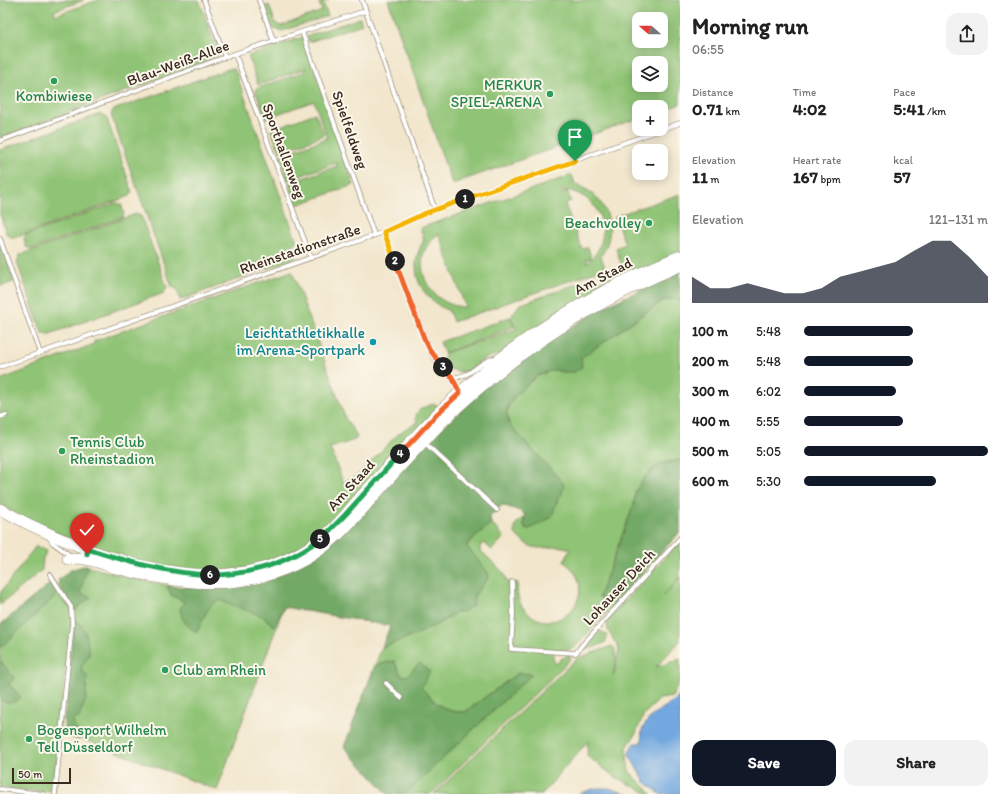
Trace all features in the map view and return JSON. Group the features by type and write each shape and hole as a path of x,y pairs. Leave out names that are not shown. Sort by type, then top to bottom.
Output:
{"street":[{"name":"Am Staad","path":"71,558 87,554 183,573 200,574 237,573 259,569 286,560 312,545 327,533 438,413 503,357 545,326 593,297 680,256"},
{"name":"Am Staad","path":"0,509 87,554 144,574 198,583 232,583 275,574 311,556 336,537 423,442 459,406 481,386 540,340 608,299 680,266"}],"lane":[{"path":"204,0 225,57"},
{"path":"260,0 274,42"},
{"path":"362,0 435,210"},
{"name":"Blau-Weiß-Allee","path":"0,141 225,57 365,11"},
{"name":"Spielfeldweg","path":"302,32 374,235"},
{"name":"Sporthallenweg","path":"235,54 310,258"},
{"name":"Rheinstadionstraße","path":"0,367 384,232 435,210 680,123"},
{"path":"384,232 430,350 437,362 452,377 460,393"},
{"path":"0,239 40,353"},
{"path":"452,377 459,378 465,376 487,360 503,357"},
{"path":"0,417 6,415"},
{"path":"423,442 497,510"},
{"path":"45,533 53,543 71,558"},
{"name":"Lohauser Deich","path":"512,582 513,614 510,649 576,653 680,538"},
{"path":"50,574 71,607 72,614 55,794"},
{"path":"386,683 401,698"},
{"path":"0,789 43,794"}],"green space":[{"name":"Kombiwiese","path":"0,0 84,0 54,11 56,15 98,0 199,0 214,41 217,41 220,52 217,57 0,138"},
{"path":"329,0 323,2 328,16 282,31 273,29 263,7 269,5 275,22 281,26 322,11 319,3"},
{"name":"MERKUR SPIEL-ARENA","path":"388,0 680,0 680,104 668,108 668,100 632,100 632,120 452,184"},
{"path":"360,18 362,24 309,42 307,36"},
{"path":"303,37 354,185 297,205 289,183 337,166 336,163 288,180 279,156 327,138 314,101 266,118 255,89 303,72 306,68 258,85 248,56"},
{"path":"231,68 235,70 297,242 293,247 296,258 180,300 177,289 172,287 111,115 113,110"},
{"path":"315,113 324,135 280,152 271,130"},
{"path":"100,114 106,116 132,191 130,196 14,238 7,235 0,215 0,150"},
{"path":"572,175 575,184 586,189 595,196 602,204 607,214 609,234 607,245 601,256 605,268 453,322 449,311 430,299 419,282 416,272 416,262 424,240 420,228","holes":["567,191 575,192 586,198 595,207 600,217 603,229 602,241 596,252 587,263 586,260 591,258 588,247 582,249 565,204 571,201","439,234 465,307 451,304 439,298 430,289 422,266 424,254 429,243"]},
{"path":"680,194 680,253 503,354 487,358 472,369 465,372 455,371 448,368 444,358 445,353 516,329 511,317 519,305 590,279 596,284 620,273 622,267 616,248 625,244 615,218 616,216"},
{"path":"116,203 121,204 124,213 123,217 32,249 26,247 24,239 26,235"},
{"path":"136,214 141,216 167,287 164,293 47,335 42,333 17,262 20,255"},
{"path":"0,242 14,282 0,286"},
{"path":"292,271 346,420 357,437 355,440 330,448 343,482 356,477 396,436 405,429 417,423 416,415 422,408 433,404 437,405 436,410 324,531 307,545 254,568 201,572 139,561 46,530 0,505 0,380 94,344 94,341"},
{"path":"680,271 680,301 672,299 662,301 581,358 582,367 574,372 554,370 536,376 515,396 509,404 507,413 509,424 563,483 564,488 557,501 552,516 547,520 528,529 524,527 525,515 520,511 502,505 490,517 491,523 466,545 488,573 489,577 474,596 473,605 464,612 457,612 438,624 413,636 382,647 390,626 284,607 274,626 262,616 219,600 215,602 208,610 197,632 190,628 186,623 182,617 180,609 184,602 171,595 167,586 218,589 267,580 442,428 488,385 548,341 606,306"},
{"path":"672,299 680,301 680,460 660,464 647,474 635,492 634,504 599,597 615,604 574,648 553,651 553,659 556,664 562,658 566,657 567,654 570,655 571,659 431,794 405,794 532,674 518,673 465,712 457,712 440,706 420,687 420,663 406,677 401,675 394,661 375,665 382,647 413,636 473,605 474,596 489,577 488,573 466,546 491,523 504,537 492,550 484,543 480,546 480,550 504,573 507,582 518,583 517,590 521,605 526,611 538,619 551,621 562,617 572,609 578,599 580,586 575,574 564,562 570,549 564,547 536,548 524,542 515,533 515,525 525,515 523,524 526,529 547,520 552,516 557,501 562,494 563,483 509,424 509,406 516,395 535,378 549,371 555,370 564,372 580,358 663,301"},
{"path":"510,317 514,327 444,353 440,342"},
{"path":"680,460 680,532 615,604 599,597 634,504 635,492 647,474 660,464"},
{"path":"680,541 680,577 663,596 680,578 680,641 656,667 680,659 680,680 672,697 660,699 644,714 636,733 626,749 629,771 652,794 649,794 615,777 587,756 588,741 542,794 434,794 575,660 612,646 615,649 616,663 613,675 614,674 619,649 607,627 608,619"},
{"path":"36,546 47,551 43,558 42,570 0,605 0,593"},
{"path":"88,565 80,593 91,597 74,611 58,580 72,569"},
{"name":"Club am Rhein","path":"89,567 145,581 284,607 217,790 69,734 70,660 66,659 54,789 43,792 0,788 0,630 73,571"},
{"path":"53,581 59,592 58,594 0,648 0,625"},
{"path":"75,620 84,630 90,654 81,670 87,675 86,699 79,718 73,720 75,728 81,734 79,740 70,737 64,731"},
{"path":"600,631 606,634 607,638 605,643 592,648 584,649 596,633"},
{"path":"0,660 14,678 9,684 21,697 14,702 9,703 0,700"},
{"path":"394,661 401,675 406,676 420,663 430,672 421,687 440,706 457,712 465,712 518,673 532,674 405,794 388,794 344,747 375,665"}],"water":[{"path":"680,696 680,794 660,794 645,782 629,755 629,751 635,743 641,743 642,730 649,719"},
{"path":"598,788 609,788 627,794 579,794"}],"place":[{"name":"Kombiwiese","path":"54,81"},
{"name":"MERKUR SPIEL-ARENA","path":"550,94"},
{"name":"Beachvolley","path":"649,223"},
{"name":"Leichtathletikhalle im Arena-Sportpark","path":"373,342"},
{"name":"Tennis Club Rheinstadion","path":"62,451"},
{"name":"Club am Rhein","path":"165,670"},
{"name":"Bogensport Wilhelm Tell Düsseldorf","path":"29,739"}],"route":[{"path":"87,554 88,549 117,559 159,569 183,573 223,575 248,572 286,560 312,545 327,533 438,413 460,393 452,377 437,362 424,338 384,232 426,213 575,161"}]}
